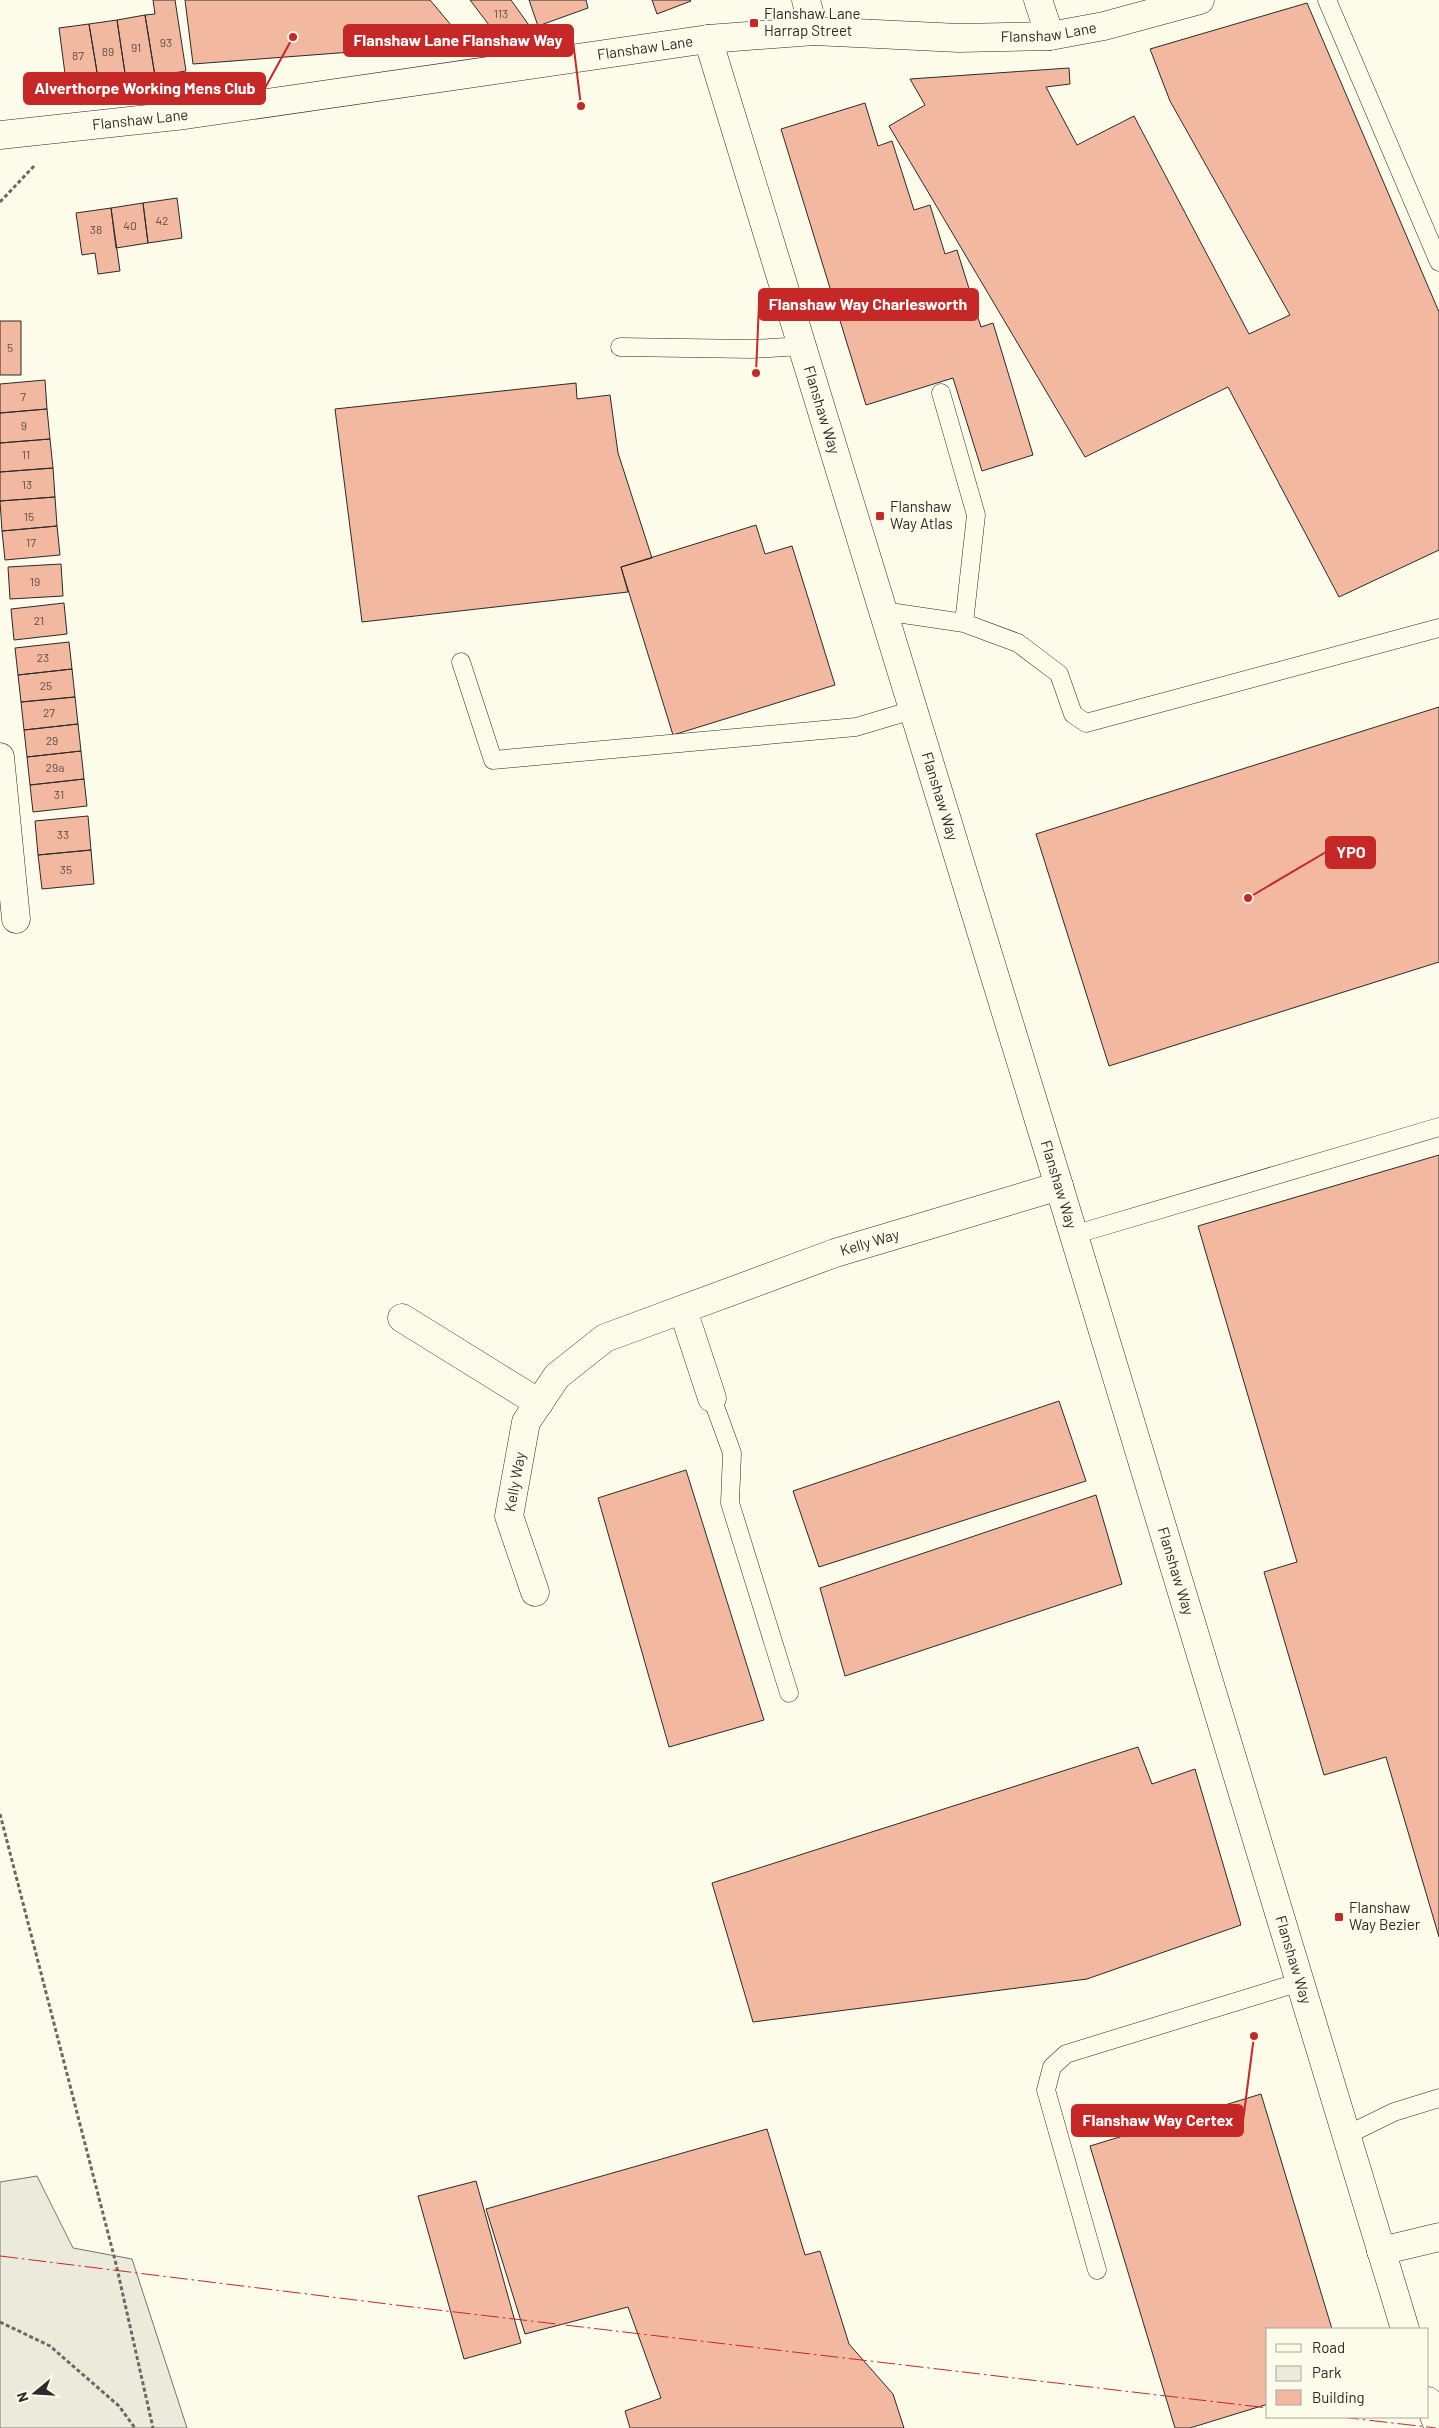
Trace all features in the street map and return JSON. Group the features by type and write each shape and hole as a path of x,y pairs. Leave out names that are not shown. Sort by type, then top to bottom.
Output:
{"street":[{"path":"806,0 814,31"},
{"path":"1038,0 1050,36"},
{"name":"Flanshaw Lane","path":"0,135 184,115 708,39 814,31 958,38 1050,36 1104,26 1154,6 1200,0"},
{"name":"Flanshaw Way","path":"708,39 1059,1186 1405,2328"},
{"path":"0,757 16,919"},
{"name":"Kelly Way","path":"535,1592 509,1516 526,1422 557,1376 605,1338 835,1254 1059,1186"},
{"path":"682,1310 712,1398"},
{"path":"402,1318 539,1402"},
{"path":"1381,2251 1439,2237"},
{"path":"1429,2403 1439,2428"}],"lane":[{"path":"1327,0 1439,262"},
{"path":"620,348 752,349 802,346"},
{"path":"941,393 976,515 964,623"},
{"path":"883,611 964,623 1018,643 1059,674 1073,714 1086,722 1439,628"},
{"path":"461,662 493,760 856,727 913,710"},
{"path":"1073,1235 1439,1127"},
{"path":"712,1398 732,1453 730,1503 789,1693"},
{"path":"1097,2270 1046,2090 1052,2067 1066,2054 1300,1982"},
{"path":"1346,2135 1394,2112 1439,2098"}],"path":[{"path":"0,1814 116,2264 153,2428"},
{"path":"0,2322 50,2346 119,2406 135,2428"}],"green space":[{"path":"37,2176 73,2248 132,2259 187,2428 0,2428 0,2182"}],"building":[{"path":"153,0 175,0 186,71 155,76 145,15 155,14"},
{"path":"185,0 430,0 451,25 424,46 408,27 378,50 193,64"},
{"path":"470,0 511,0 531,28 505,46"},
{"path":"529,0 586,0 588,8 538,26"},
{"path":"652,0 690,0 691,1 657,14"},
{"path":"1307,3 1439,312 1439,550 1339,597 1228,387 1085,457 889,126 925,105 910,79 1069,68 1070,84 1046,87 1077,145 1134,116 1249,334 1290,315 1170,101 1150,49"},
{"path":"145,15 155,76 126,80 117,20"},
{"path":"117,20 126,80 99,84 89,24"},
{"path":"89,24 99,84 67,89 59,28"},
{"path":"865,103 878,146 892,141 914,210 930,205 945,254 957,250 981,327 993,323 1033,455 982,471 953,378 866,405 781,129"},
{"path":"177,198 182,238 148,243 143,203"},
{"path":"143,203 148,243 116,248 111,208"},
{"path":"111,208 120,271 98,274 95,253 82,255 76,213"},
{"path":"0,321 21,321 21,375 0,375"},
{"path":"45,380 47,409 0,413 0,384"},
{"path":"576,383 577,399 610,395 618,453 652,558 621,567 628,592 362,622 335,409"},
{"path":"47,409 50,439 0,443 0,413"},
{"path":"50,439 53,468 0,472 0,443"},
{"path":"53,468 55,497 0,501 0,472"},
{"path":"55,497 57,526 2,531 0,501"},
{"path":"756,525 765,554 792,546 835,685 673,735 621,567"},
{"path":"57,526 60,555 5,560 2,531"},
{"path":"61,564 63,596 10,599 8,567"},
{"path":"64,603 67,634 14,640 11,609"},
{"path":"69,642 72,669 18,675 15,648"},
{"path":"72,669 75,697 21,702 18,675"},
{"path":"75,697 78,724 24,730 21,702"},
{"path":"1439,707 1439,962 1109,1066 1036,834"},
{"path":"78,724 81,751 27,757 24,730"},
{"path":"81,751 84,779 30,785 27,757"},
{"path":"84,779 87,806 33,812 30,785"},
{"path":"88,816 91,850 38,855 35,821"},
{"path":"91,850 94,884 42,889 38,855"},
{"path":"1439,1155 1439,1937 1386,1757 1324,1775 1264,1572 1297,1562 1198,1226"},
{"path":"1059,1401 1086,1481 819,1567 793,1491"},
{"path":"686,1470 764,1720 669,1747 598,1498"},
{"path":"1096,1495 1122,1584 845,1676 820,1588"},
{"path":"1138,1747 1152,1784 1195,1769 1241,1925 1087,1979 753,2022 712,1883"},
{"path":"1261,2094 1332,2328 1266,2328 1266,2405 1190,2428 1175,2428 1090,2146"},
{"path":"767,2129 805,2255 820,2251 849,2344 893,2394 904,2428 630,2428 625,2411 661,2398 628,2307 525,2334 486,2209"},
{"path":"476,2181 521,2343 464,2359 418,2196"}],"power":[{"path":"0,2256 404,2306 1266,2408"},
{"path":"1350,2418 1436,2428"}],"place":[{"name":"Flanshaw Lane Harrap Street","path":"754,23"},
{"name":"Alverthorpe Working Mens Club","path":"293,37"},
{"name":"Flanshaw Lane Flanshaw Way","path":"581,106"},
{"name":"Flanshaw Way Charlesworth","path":"756,373"},
{"name":"Flanshaw Way Atlas","path":"880,516"},
{"name":"YPO","path":"1248,898"},
{"name":"Flanshaw Way Bezier","path":"1339,1917"},
{"name":"Flanshaw Way Certex","path":"1254,2036"}]}
